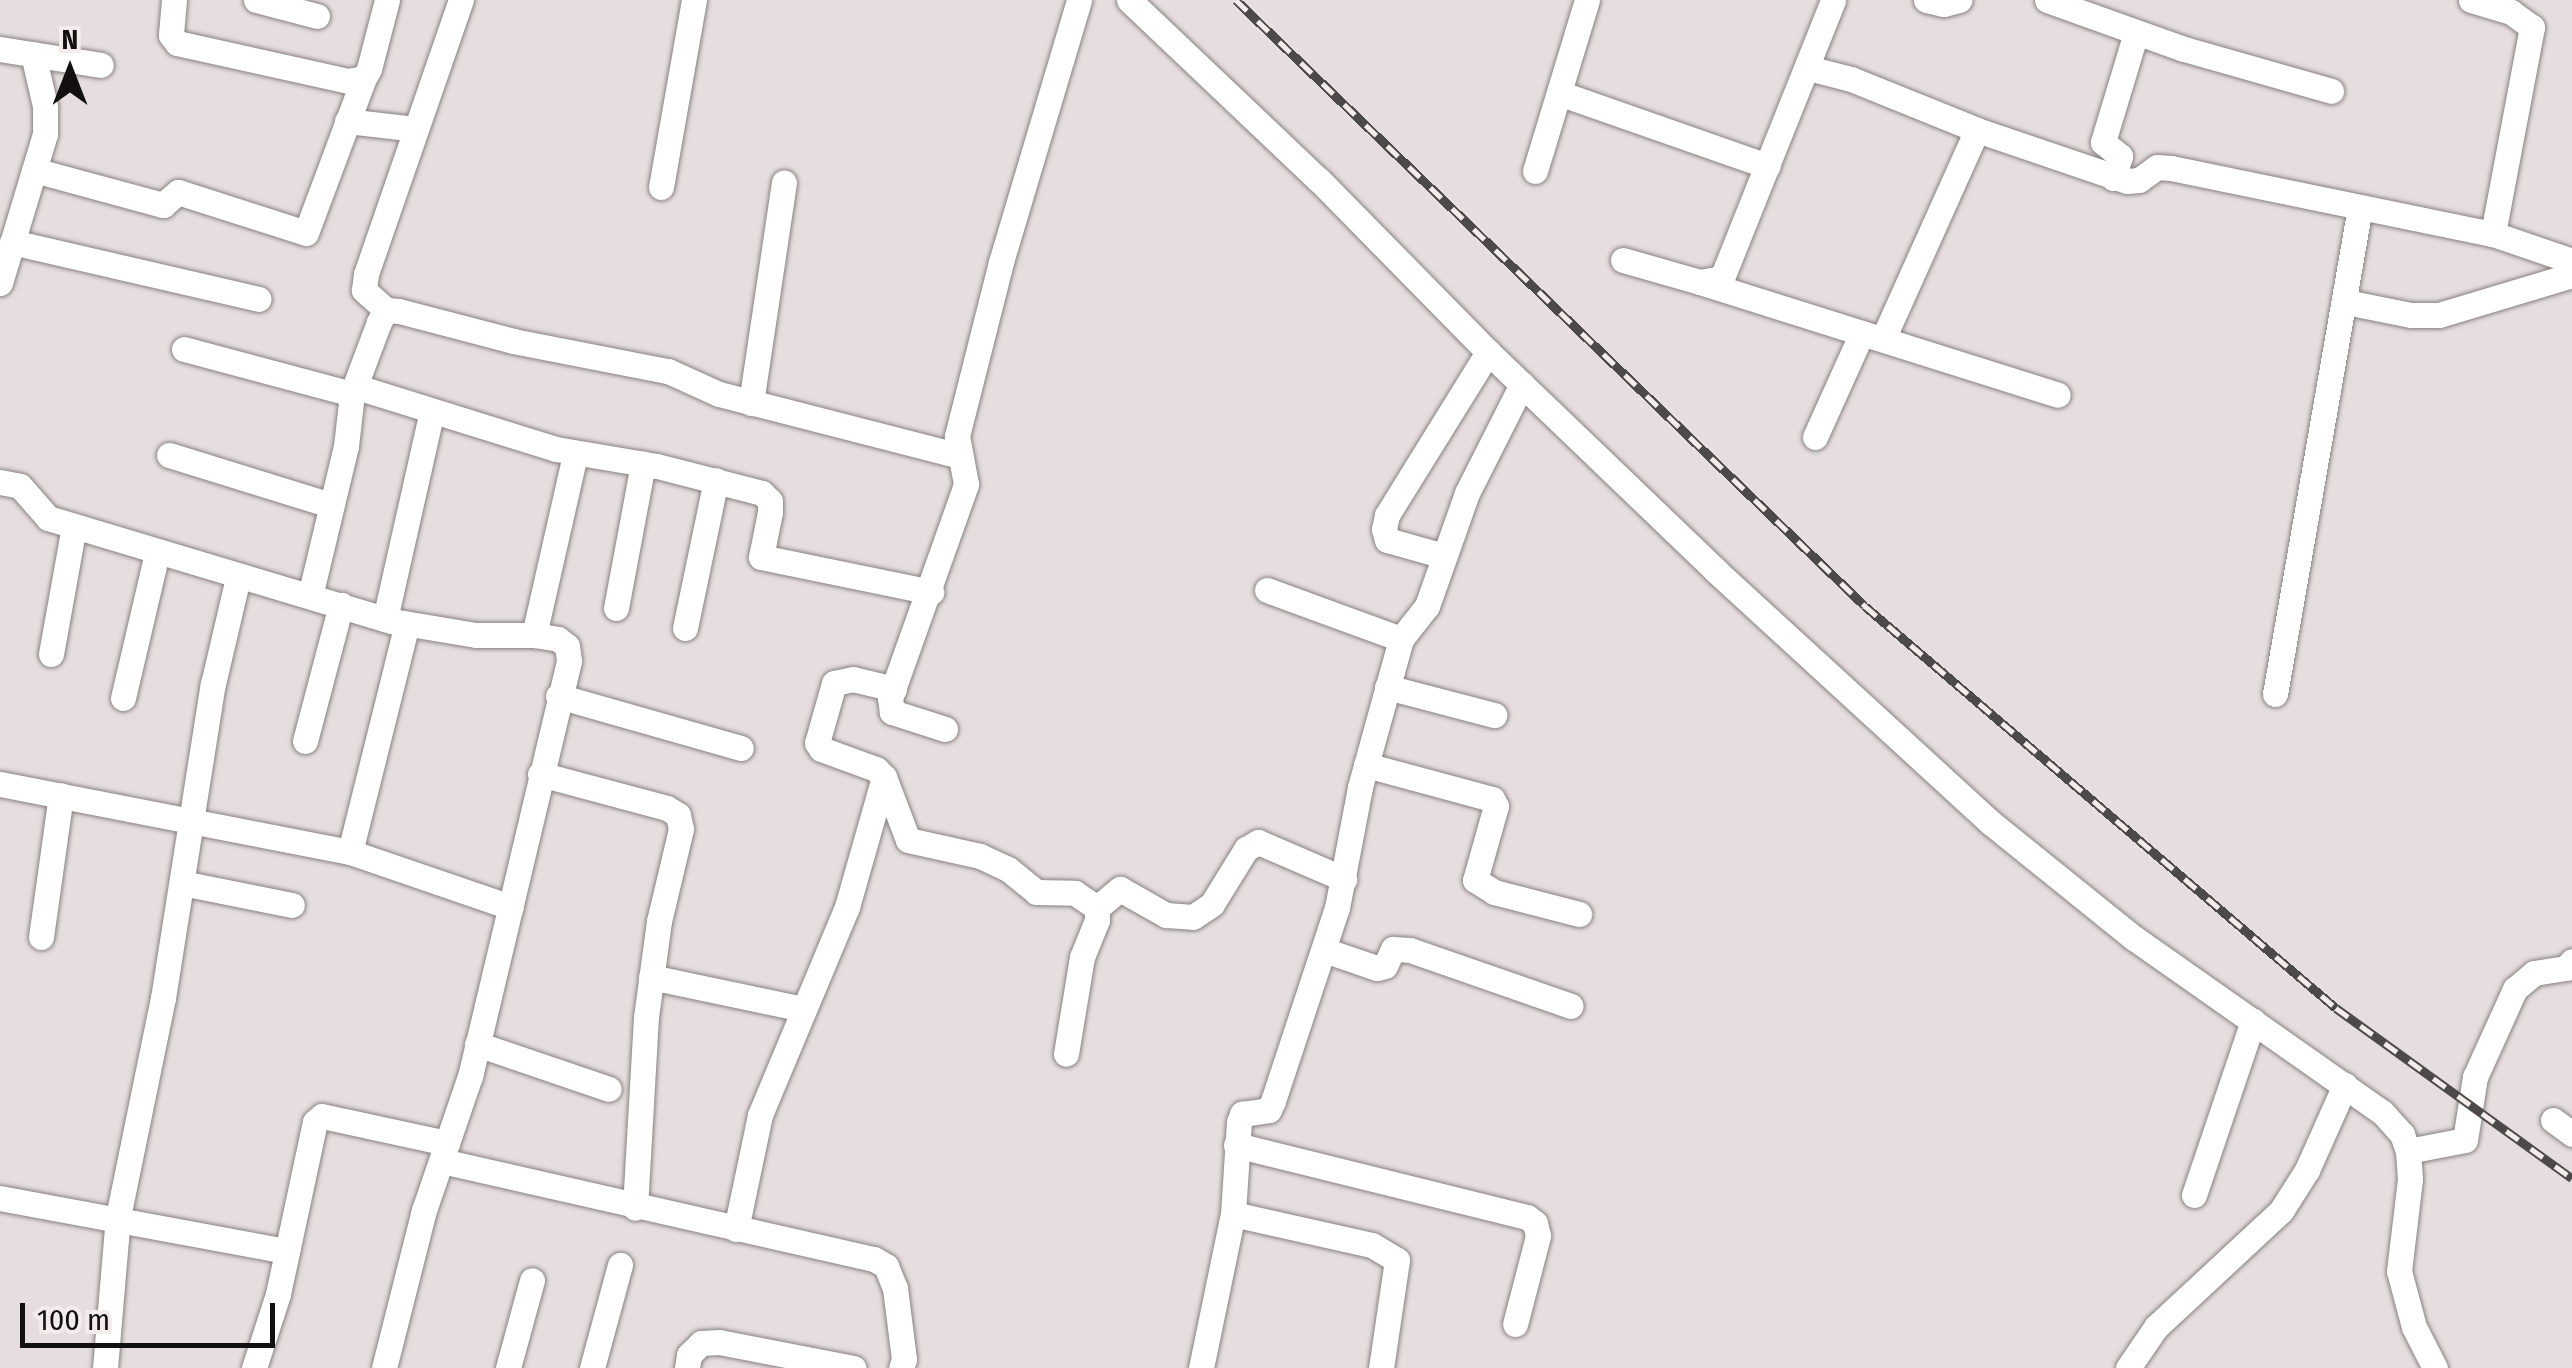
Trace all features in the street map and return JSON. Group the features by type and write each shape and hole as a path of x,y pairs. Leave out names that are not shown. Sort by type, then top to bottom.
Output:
{"street":[{"path":"174,0 170,35 177,43 348,81 364,78"},
{"path":"256,0 316,16"},
{"path":"34,170 163,204 178,192 306,233 364,78 387,0"},
{"path":"462,0 366,274 364,290 368,298 386,310 668,371 719,394 960,456"},
{"path":"660,188 694,0"},
{"path":"946,730 892,712 890,698 966,484 958,436 991,302 1078,0"},
{"path":"1129,0 1318,180 1488,352 1824,673 1990,822 2061,883 2382,1112 2402,1134 2408,1151 2410,1178 2400,1271 2414,1327 2435,1368"},
{"path":"1535,171 1588,0"},
{"path":"1700,282 1715,282 1729,267 1833,0"},
{"path":"1926,0 1960,0"},
{"path":"2047,0 2136,32 2331,91"},
{"path":"2471,0 2511,12 2532,27 2493,234"},
{"path":"2113,178 2120,156 2102,142 2136,32"},
{"path":"0,49 101,64"},
{"path":"0,283 45,134 45,106 33,54"},
{"path":"1808,68 1851,78 1977,130 2113,178 2139,180 2157,168 2171,168 2493,234 2572,261"},
{"path":"1559,93 1768,166"},
{"path":"348,121 416,130"},
{"path":"1815,437 1872,336 1977,130"},
{"path":"752,403 784,182"},
{"path":"2274,694 2360,206"},
{"path":"12,242 259,299"},
{"path":"1622,260 2058,394"},
{"path":"2346,302 2411,315 2439,315 2572,276"},
{"path":"310,596 346,446 355,391 386,310"},
{"path":"184,349 343,395 355,391 432,410 575,454 643,464 762,493 770,501 760,548 761,557 768,562 930,592"},
{"path":"1444,556 1387,540 1384,529 1387,516 1488,352"},
{"path":"1201,1368 1232,1214 1242,1114 1263,1113 1273,1101 1344,879 1366,764 1401,639 1427,606 1466,493 1522,384"},
{"path":"350,852 396,621 432,410"},
{"path":"534,636 575,454"},
{"path":"169,455 331,505"},
{"path":"616,608 643,464"},
{"path":"685,628 716,480"},
{"path":"0,482 20,486 48,518 238,577 396,621 476,635 558,639 567,646 569,661 477,1044 424,1210 384,1368"},
{"path":"51,654 74,526"},
{"path":"123,698 157,552"},
{"path":"105,1368 118,1216 182,883 213,684 238,577"},
{"path":"1267,590 1401,639"},
{"path":"306,741 342,604"},
{"path":"894,688 854,679 834,683 817,734 821,749 876,769 884,777 908,840 980,856 1008,869 1036,892 1075,893 1097,908"},
{"path":"1387,687 1494,715"},
{"path":"558,696 741,748"},
{"path":"1366,764 1492,799 1496,806 1474,880 1494,892 1580,914"},
{"path":"540,774 667,808 678,815 681,829 651,977 636,1208"},
{"path":"736,1229 760,1115 848,907 884,777"},
{"path":"0,784 350,852 511,907"},
{"path":"42,937 60,796"},
{"path":"1097,908 1120,889 1166,915 1193,916 1212,904 1246,850 1258,842 1344,879"},
{"path":"182,883 292,905"},
{"path":"1066,1054 1082,957 1097,920 1097,908"},
{"path":"1324,950 1377,968 1386,966 1393,950 1410,950 1571,1006"},
{"path":"2408,1151 2465,1140 2475,1076 2515,989 2534,974 2566,968 2572,961"},
{"path":"651,977 803,1009"},
{"path":"2194,1195 2254,1022"},
{"path":"477,1044 608,1089"},
{"path":"2128,1368 2156,1327 2281,1211 2308,1170 2344,1085"},
{"path":"254,1368 278,1294 309,1134 322,1116 636,1208 874,1259 886,1266 895,1288 904,1358 901,1368"},
{"path":"1236,1145 1536,1223 1538,1236 1514,1324"},
{"path":"0,1198 118,1216 287,1251"},
{"path":"1232,1214 1372,1245 1397,1260 1380,1368"},
{"path":"592,1368 620,1264"},
{"path":"508,1368 532,1280"},
{"path":"686,1368 689,1355 701,1343 719,1342 854,1368"}],"railway":[{"path":"1236,0 1865,606 2336,1008 2572,1178"}]}
